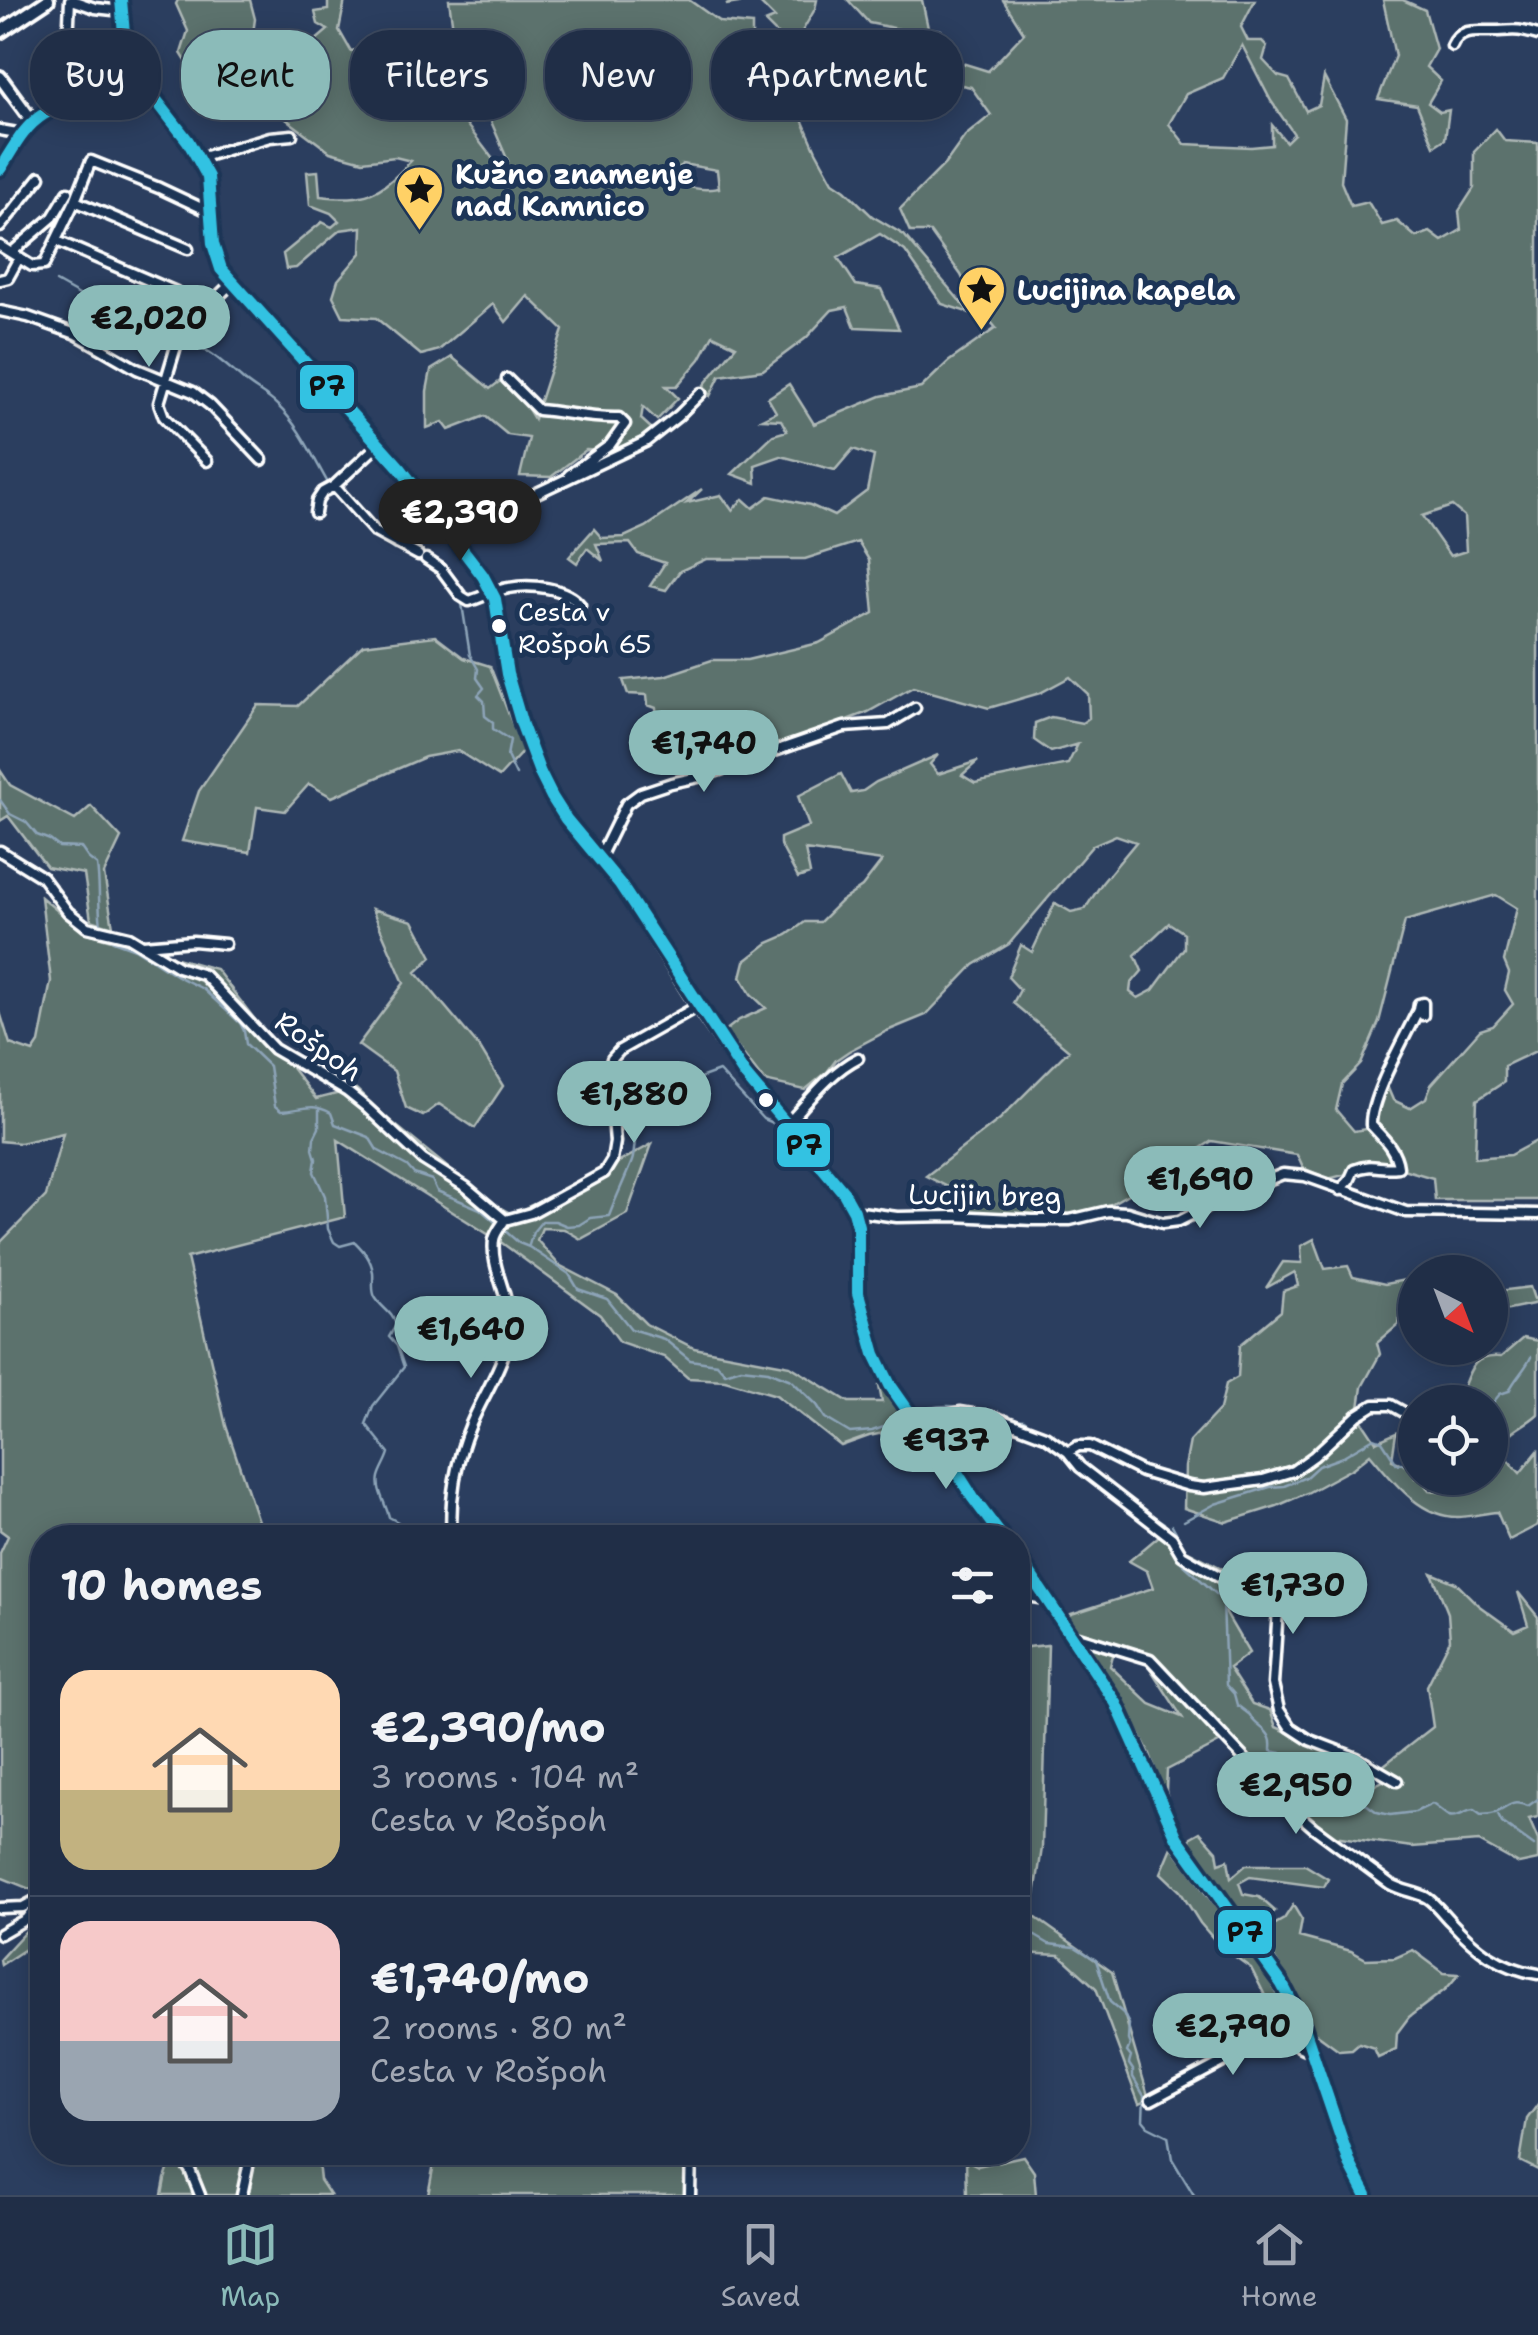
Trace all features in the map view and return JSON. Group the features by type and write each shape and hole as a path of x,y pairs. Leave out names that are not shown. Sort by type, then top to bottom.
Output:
{"street":[{"path":"0,32 48,0"},
{"path":"69,30 71,0 96,8 121,5 123,30"},
{"path":"1452,46 1457,36 1465,32 1512,28 1538,35"},
{"path":"0,77 32,122"},
{"path":"161,106 199,158 210,186 215,255 221,269 452,533 492,593 506,674 540,773 566,819 620,884 745,1075 844,1193 858,1226 858,1293 869,1335 890,1385 940,1444 993,1525"},
{"path":"0,169 35,120"},
{"path":"0,130 23,134"},
{"path":"199,158 292,135"},
{"path":"0,246 32,266 44,264 91,161 208,211"},
{"path":"0,227 40,178"},
{"path":"0,280 8,278 15,256 53,217 68,192"},
{"path":"75,201 188,249"},
{"path":"57,241 176,292"},
{"path":"206,461 164,417 159,403 180,333 232,283"},
{"path":"0,311 76,334 137,369 193,392 262,460"},
{"path":"507,378 538,410 619,418 625,424 610,444 562,482"},
{"path":"452,533 645,442 700,393"},
{"path":"316,513 324,492 378,445"},
{"path":"334,486 374,532 440,569 468,601 514,586 573,596 580,604"},
{"path":"600,859 632,798 844,728 888,724 915,708"},
{"name":"Rošpoh","path":"0,851 42,877 78,922 93,930 128,937 178,967 204,975 274,1049 366,1107 423,1160 466,1187 502,1224"},
{"path":"143,945 194,941 225,944"},
{"path":"1340,1190 1354,1170 1368,1164 1386,1169 1398,1167 1390,1146 1371,1126 1371,1116 1386,1074 1422,1003 1424,1015"},
{"path":"452,1525 453,1492 464,1441 500,1366 508,1336 510,1315 494,1240 502,1224 531,1213 604,1173 612,1160 615,1142 609,1070 612,1059 620,1050 698,1006"},
{"path":"788,1124 831,1076 858,1058"},
{"name":"Lucijin breg","path":"854,1211 897,1217 1051,1220 1108,1211 1163,1222 1179,1220 1283,1174 1306,1176 1406,1212 1538,1214"},
{"path":"1068,1452 1078,1446 1090,1446 1142,1472 1204,1488 1292,1472 1374,1405 1398,1409"},
{"path":"918,1422 960,1412 978,1413 1045,1436 1172,1538 1182,1555 1260,1595 1278,1609 1273,1684 1280,1710 1290,1727 1310,1740 1366,1762 1396,1781"},
{"path":"1030,1574 1116,1703 1177,1838 1273,1970 1304,2026 1345,2150 1366,2195"},
{"path":"1030,1596 1046,1598"},
{"path":"1072,1636 1150,1660 1313,1828 1390,1884 1424,1896 1485,1954 1508,1968 1538,1974"},
{"path":"0,1908 30,1903"},
{"path":"0,1934 30,1914"},
{"path":"1151,2100 1274,2036 1289,2039 1312,2052"},
{"path":"186,2165 200,2195"},
{"path":"242,2195 248,2165"},
{"path":"690,2195 691,2165"}],"green space":[{"path":"178,0 250,0 253,30 188,30 176,4"},
{"path":"328,0 345,0 339,30 350,49 350,120 463,120 499,167 508,161 490,120 525,120 525,30 453,30 449,0 689,0 720,22 752,25 752,30 711,30 711,120 802,120 833,182 872,216 904,235 970,313 942,304 905,251 880,234 838,258 856,285 881,289 899,329 855,327 847,307 832,310 806,338 763,370 720,376 710,396 704,385 736,346 713,335 700,359 677,386 666,386 678,398 657,420 643,407 641,419 652,429 644,435 614,450 586,450 551,477 520,476 529,438 508,435 485,416 449,430 443,422 427,428 431,370 452,357 490,389 500,381 522,399 534,419 563,330 528,296 506,322 493,304 439,350 421,355 376,318 343,316 333,296 338,280 361,253 362,227 340,230 296,268 286,269 283,254 322,222 332,227 339,221 331,213 310,205 307,172 318,171 320,196 361,196 390,182 411,161 395,157 363,161 330,152 287,120 330,120 330,30 318,24 315,12 328,10","holes":["682,164 717,170 719,188 694,188 672,177"]},
{"path":"757,0 817,0 803,30 773,30 765,22 775,18"},
{"path":"848,0 922,0 928,28 941,30 904,30 869,23"},
{"path":"1003,0 1255,0 1241,27 1248,41 1262,41 1267,46 1263,60 1278,76 1289,79 1306,111 1319,105 1324,77 1346,119 1341,182 1351,206 1368,202 1382,225 1397,221 1416,237 1430,232 1442,241 1461,230 1459,211 1474,188 1474,152 1496,129 1505,141 1538,143 1538,1050 1504,1066 1504,1082 1477,1100 1475,1158 1510,1155 1538,1140 1538,1200 1435,1200 1433,1178 1386,1164 1328,1179 1303,1168 1297,1155 1212,1141 1090,1216 1054,1212 1029,1217 963,1214 964,1195 926,1176 1000,1119 1069,1050 1013,1003 1020,990 1008,977 1021,945 1032,952 1055,903 1071,912 1085,909 1136,842 1116,835 1093,845 1009,944 974,965 926,1015 849,1051 805,1090 764,1081 725,1031 766,1008 741,977 745,961 805,922 820,922 862,887 882,861 805,850 810,874 798,878 780,838 809,826 798,796 841,774 851,793 863,791 938,755 930,764 938,774 978,761 962,775 975,783 1068,764 1078,744 1051,752 1034,740 1035,723 1051,717 1082,723 1089,718 1088,694 1070,677 1040,693 989,708 913,687 868,712 759,753 747,731 709,732 669,747 656,708 648,705 647,695 628,694 623,680 664,676 712,660 747,660 819,643 874,613 869,560 858,542 805,559 706,559 680,571 666,590 650,586 665,563 638,554 630,543 596,544 603,561 587,548 577,563 569,557 594,529 602,538 624,537 646,527 702,489 687,503 721,495 732,510 743,499 753,508 769,496 810,505 834,516 867,491 874,456 853,449 835,470 781,456 755,465 756,483 732,474 773,435 787,431 781,420 762,419 776,412 768,398 789,384 814,424 881,396 921,388 948,362 996,328 974,302 961,275 930,232 910,232 900,209 945,164 965,136 991,115 971,87 963,85 963,63 988,71 1024,33","holes":["1242,45 1271,101 1294,134 1286,142 1272,125 1272,145 1185,144 1169,124 1186,94 1223,78","1452,506 1464,516 1466,551 1450,556 1422,516","1496,895 1517,908 1504,961 1509,973 1505,990 1513,1004 1493,1026 1480,1030 1431,1085 1426,1098 1410,1108 1393,1100 1384,1079 1372,1128 1354,1131 1336,1110 1342,1084 1361,1064 1379,1022 1405,921","1169,923 1184,933 1184,948 1153,990 1138,998 1130,992 1131,984 1142,971 1135,955"]},
{"path":"1383,0 1403,0 1425,10 1436,49 1426,67 1441,81 1428,103 1440,112 1449,110 1445,139 1434,146 1417,105 1378,99 1395,56"},
{"path":"435,636 464,658 490,666 523,751 499,777 458,751 425,757 332,797 309,784 285,811 257,807 250,852 182,841 199,791 258,705 298,706 363,645"},
{"path":"0,770 10,785 75,820 91,806 121,838 104,874 113,927 91,920 84,874 47,867 8,816 0,821"},
{"path":"41,897 83,932 216,969 316,1099 356,1089 490,1202 512,1214 583,1182 652,1144 627,1214 581,1239 564,1229 542,1228 537,1240 559,1265 617,1295 646,1324 694,1348 790,1366 849,1402 882,1402 879,1386 885,1383 913,1427 841,1446 776,1395 725,1380 688,1378 664,1357 620,1342 600,1315 502,1243 338,1140 345,1217 187,1258 226,1426 259,1525 30,1525 30,1889 0,1877 0,1553 8,1536 0,1530 0,1243 46,1196 63,1133 20,1143 0,1141 0,1012 10,1044 33,1052 39,1043 51,981"},
{"path":"372,909 413,921 432,957 416,972 480,1048 503,1086 475,1128 439,1104 423,1116 406,1108 394,1071 358,1045 404,983"},
{"path":"1314,1239 1325,1269 1348,1266 1353,1277 1385,1284 1398,1281 1398,1325 1377,1343 1380,1354 1362,1387 1358,1415 1376,1442 1396,1433 1392,1460 1398,1462 1398,1485 1370,1454 1307,1493 1226,1522 1184,1508 1190,1441 1220,1409 1226,1384 1238,1377 1240,1345 1281,1311 1283,1291 1298,1286 1295,1272 1266,1288 1283,1262 1302,1263 1301,1246"},
{"path":"1530,1287 1538,1303 1508,1309 1508,1290"},
{"path":"1523,1338 1538,1341 1538,1414 1508,1437 1508,1385 1464,1385 1474,1365 1508,1365 1508,1351"},
{"path":"1538,1451 1538,1525 1509,1540 1497,1512 1457,1517 1430,1511 1408,1495 1508,1495 1508,1460 1520,1473"},
{"path":"1159,1536 1243,1579 1267,1606 1225,1612 1249,1653 1229,1668 1252,1704 1270,1710 1276,1727 1345,1758 1373,1786 1393,1780 1384,1765 1433,1727 1427,1686 1450,1640 1448,1613 1432,1573 1456,1583 1514,1631 1528,1625 1518,1592 1538,1617 1538,1817 1529,1819 1538,1840 1538,1860 1519,1864 1479,1842 1412,1847 1326,1835 1279,1790 1260,1784 1221,1742 1167,1770 1166,1790 1174,1823 1150,1754 1122,1700 1065,1616 1153,1588 1147,1571 1129,1561","holes":["1115,1648 1140,1653 1182,1717 1150,1704 1110,1666"]},
{"path":"1048,1645 1042,1848 1032,1915 1112,1972 1149,2099 1139,2104 1096,1988 1060,1955 1030,1954 1030,1647"},
{"path":"1200,1832 1217,1851 1219,1863 1228,1860 1231,1878 1246,1865 1305,1865 1328,1879 1324,1887 1250,1877 1239,1883 1243,1894 1259,1897 1275,1911 1268,1917 1270,1927 1284,1919 1293,1905 1302,1920 1299,1937 1366,1959 1395,1958 1413,1950 1444,1973 1459,1974 1409,2017 1397,2033 1396,2049 1378,2057 1374,2048 1359,2043 1352,2049 1339,2050 1309,2028 1188,1849 1191,1837"},
{"path":"1172,1847 1262,1966 1292,2023 1281,2027 1251,1968 1219,1945 1180,1891 1161,1873"},
{"path":"30,1926 30,1946 1,1965 0,1959"},
{"path":"1538,2104 1538,2170 1520,2161 1527,2119"},
{"path":"170,2165 318,2165 320,2180 330,2195 162,2195"},
{"path":"434,2165 689,2165 688,2195 428,2195"},
{"path":"966,2165 1029,2165 1034,2172 1036,2195 967,2195"}],"waterway":[{"path":"0,252 13,260"},
{"path":"21,265 37,274"},
{"path":"56,282 88,300 135,317 156,333 169,335"},
{"path":"182,340 213,355 277,405 299,432 328,483"},
{"path":"334,492 361,526 394,550"},
{"path":"455,595 462,604 470,655 484,688 478,695 484,701 485,716 493,722 493,729 510,740 507,756 516,775"},
{"path":"0,800 10,814 26,822 37,835 59,847 81,848 97,865 101,925"},
{"path":"103,933 203,989 240,1023 246,1044 269,1066 275,1106 281,1111 312,1107 331,1113 335,1124 369,1137 377,1150 414,1174 432,1180 437,1191 480,1209 519,1243 569,1274 578,1289 607,1299 631,1329 664,1339 690,1360 717,1364 725,1373 741,1368 768,1371 791,1380 825,1418 850,1433 872,1431 905,1420"},
{"path":"529,1245 542,1221 567,1226 609,1216 633,1158 637,1136 630,1105 635,1099 654,1096 664,1087 719,1071 763,1119 775,1124"},
{"path":"319,1108 314,1172 325,1196 328,1229 334,1242 340,1246 355,1242 367,1256 375,1297 396,1325 389,1337 397,1346 404,1367 373,1406 366,1424 389,1453 379,1487 389,1517 399,1525"},
{"path":"780,1127 804,1154"},
{"path":"810,1160 821,1179"},
{"path":"1508,1391 1531,1357"},
{"path":"929,1408 953,1406 992,1414"},
{"path":"1010,1419 1024,1420 1038,1430"},
{"path":"1050,1436 1069,1446"},
{"path":"1184,1521 1215,1504 1306,1477 1318,1466 1374,1438 1382,1441 1398,1464"},
{"path":"1075,1453 1097,1476"},
{"path":"1132,1502 1164,1523"},
{"path":"1172,1525 1176,1532"},
{"path":"1173,1550 1223,1600 1226,1685 1237,1705 1268,1734 1271,1751 1296,1756 1326,1777 1342,1796 1355,1796 1377,1812 1390,1815 1415,1812 1432,1804 1452,1817 1474,1810 1481,1815 1513,1804 1528,1806 1538,1799"},
{"path":"1498,1815 1502,1823 1534,1846"},
{"path":"1030,1933 1049,1944 1075,1947 1096,1960 1110,2002 1129,2024 1127,2052 1133,2077 1144,2096 1143,2120 1168,2136 1172,2159 1194,2195"}],"transit line":[{"name":"P7","path":"121,0 126,56 188,141 208,177 213,244 221,269 400,468 483,576 495,599 507,674 522,725 552,797 620,884 745,1075 844,1193 858,1226 858,1293 875,1354 890,1385 911,1415 939,1444 993,1525"},
{"name":"P7","path":"0,169 36,120"},
{"name":"P7","path":"1030,1574 1116,1703 1177,1838 1282,1984 1303,2025 1350,2164 1366,2195"}],"place":[{"name":"Kužno znamenje nad Kamnico","path":"420,232"},
{"name":"Lucijina kapela","path":"982,332"},
{"name":"Cesta v Rošpoh 65","path":"499,626"}]}
